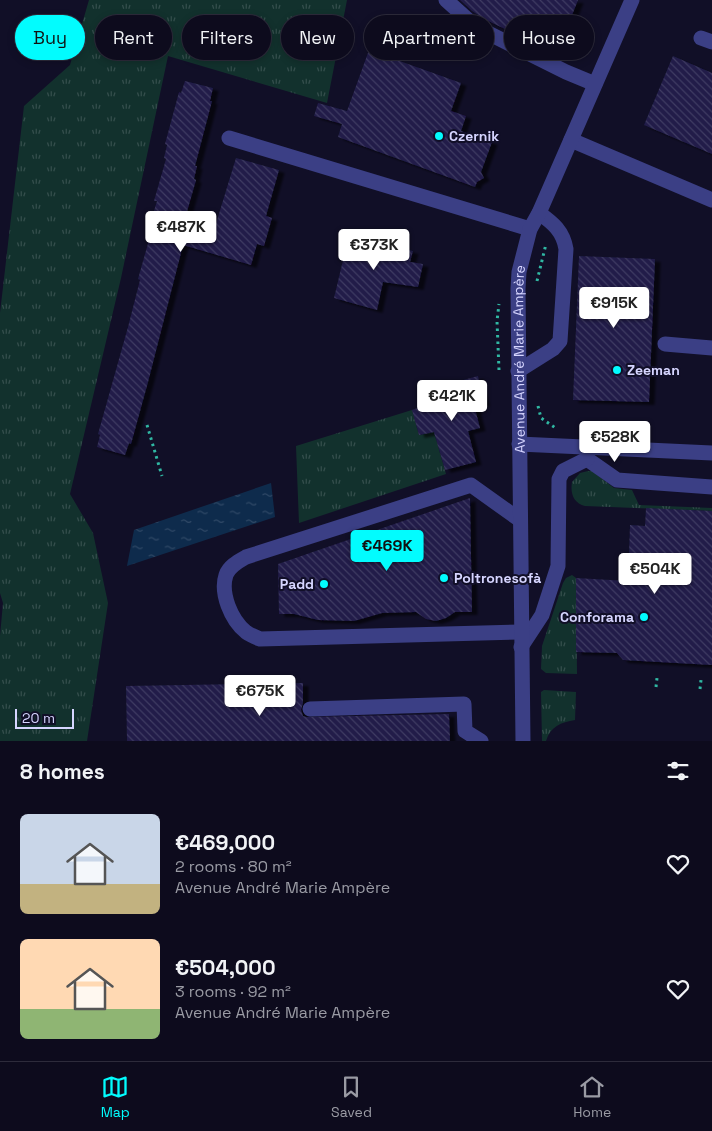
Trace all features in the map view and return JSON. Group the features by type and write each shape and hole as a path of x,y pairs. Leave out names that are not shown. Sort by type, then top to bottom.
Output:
{"street":[{"path":"446,0 476,27 566,72 595,84"},
{"name":"Avenue André Marie Ampère","path":"522,741 518,272 530,229 539,213 632,0"},
{"path":"229,138 530,229"},
{"path":"571,140 712,200"},
{"path":"518,370 553,349 560,341 566,249 564,238 554,224 539,213"},
{"path":"665,344 712,348"},
{"path":"519,444 588,453 712,453"},
{"path":"588,453 618,480 712,487"},
{"path":"520,520 471,485 246,556 234,563 226,574 224,586 227,602 234,619 246,632 260,639 521,640 542,615 558,566 560,479 564,471 588,453"},
{"path":"310,709 464,704 464,731 481,741"}],"path":[{"path":"535,288 546,245 554,224"},
{"path":"518,402 536,402 541,418 559,428"},
{"path":"147,425 162,476"},
{"path":"656,687 657,678"},
{"path":"700,689 701,680"}],"green space":[{"path":"89,0 347,0 344,15 281,15 281,60 335,60 327,103 172,57 172,15 95,15 95,60 167,60 121,278 70,494 93,533 108,603 87,741 0,741 0,636 3,603 0,593 0,313 24,106 70,65 71,60 85,60 85,15"},
{"path":"412,410 419,435 434,432 446,474 299,523 296,446"},
{"path":"592,471 614,488 632,490 639,505 712,508 712,511 581,505 572,494 572,482 580,473"},
{"path":"572,575 576,578 577,674 546,673 541,669 542,646 563,583 566,578"},
{"path":"544,690 576,692 575,720 557,726 550,732 546,741 542,741 541,692"}],"water":[{"path":"271,483 275,517 127,566 134,530"}],"building":[{"path":"460,0 578,0 572,15 504,15 504,29 494,24 494,15 478,15"},
{"path":"673,56 712,73 712,154 644,125"},
{"path":"365,60 397,60 461,83 451,111 466,116 461,131 492,142 481,172 484,178 477,182 475,187 338,137 342,124 314,116 318,103 347,111"},
{"path":"185,81 213,88 210,101 212,101 195,166 197,166 194,179 196,180 184,222 214,230 236,158 279,170 266,216 272,218 264,246 257,244 251,265 183,245 131,444 129,443 125,455 97,447 100,435 98,434 128,327 140,280 138,279 156,215 153,214 157,201 154,201 166,159 164,158 167,145 165,144 179,92 181,93"},
{"path":"349,235 413,251 410,262 423,264 418,287 383,282 377,310 334,298"},
{"path":"579,256 655,259 649,402 573,400"},
{"path":"478,376 484,403 474,405 480,428 468,431 476,462 445,470 434,432 419,435 412,410 426,405 424,401 458,390 456,382"},
{"path":"470,498 472,612 455,612 446,618 436,621 426,619 416,612 382,613 354,621 318,620 294,614 279,614 278,564"},
{"name":"Conforama","path":"646,508 712,511 712,665 623,660 617,653 576,652 576,578 628,581 630,525 645,526"},
{"path":"303,683 301,710 303,716 449,714 450,741 127,741 126,686"}],"place":[{"name":"Czernik","path":"439,136"},
{"name":"Zeeman","path":"617,370"},
{"name":"Poltronesofà","path":"444,578"},
{"name":"Padd","path":"324,584"},
{"name":"Conforama","path":"644,617"}]}
